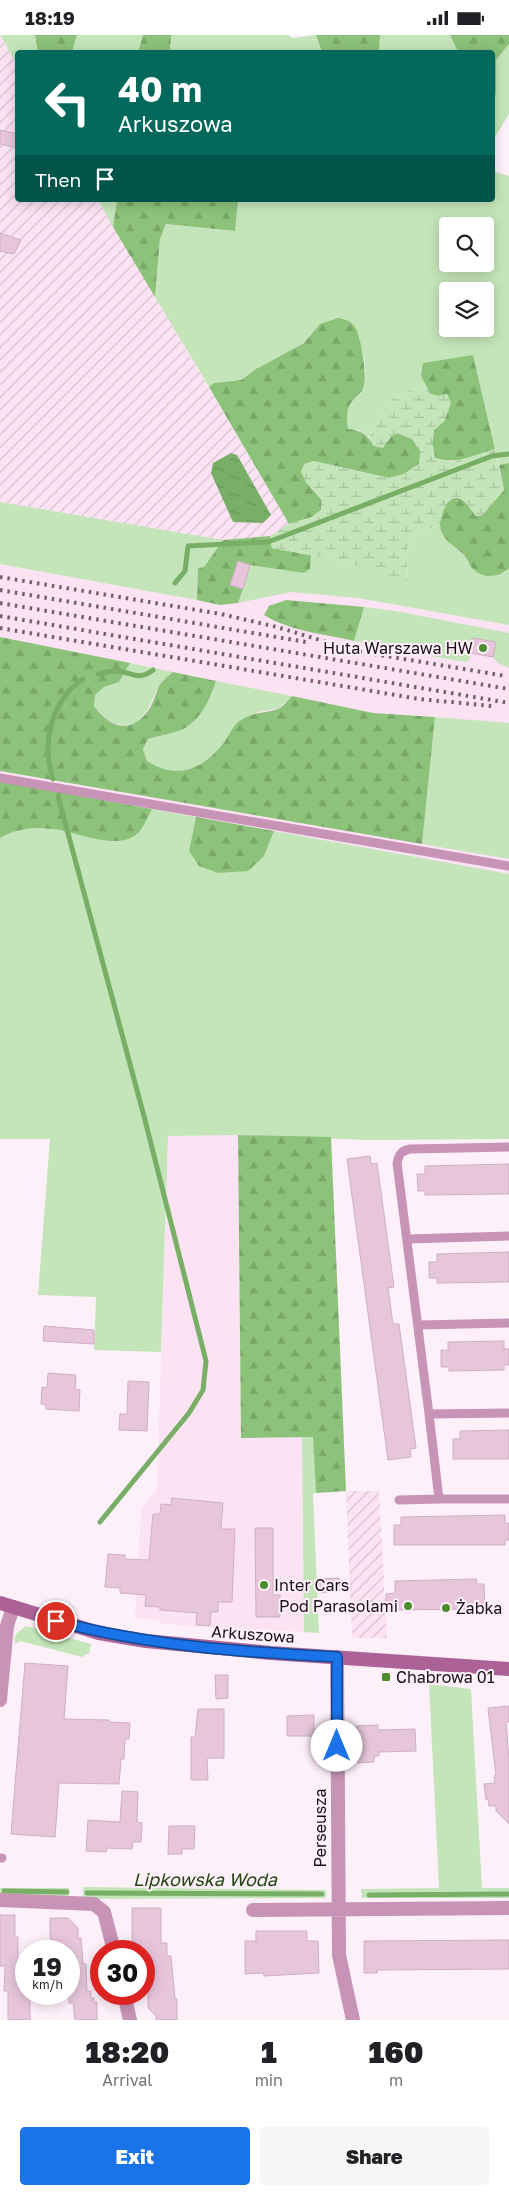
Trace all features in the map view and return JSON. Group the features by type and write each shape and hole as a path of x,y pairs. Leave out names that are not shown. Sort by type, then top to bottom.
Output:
{"main road":[{"name":"Arkuszowa","path":"6,1605 99,1633 146,1641 208,1648 509,1669"}],"street":[{"path":"0,1700 6,1605"},
{"name":"Perseusza","path":"337,1657 339,1955 354,2020"},
{"path":"0,1900 83,1902 94,1904 104,1912 111,1940"},
{"path":"253,1910 509,1908"},
{"path":"127,2005 130,2020"}],"lane":[{"path":"0,778 509,866"},
{"path":"440,1499 397,1163 398,1154 403,1150 509,1147"},
{"path":"408,1239 509,1236"},
{"path":"419,1325 509,1323"},
{"path":"430,1414 509,1413"},
{"path":"399,1500 508,1499"}],"shaded area":[{"path":"0,36 15,62 15,202 99,202 289,524 270,536 223,540 0,502"},
{"path":"0,502 223,540 270,536 272,548 509,611 509,895 267,850 138,833 0,807"},
{"path":"238,1135 241,1438 302,1437 304,1632 190,1626 135,1618 141,1510 157,1489 168,1136"},
{"path":"346,1491 379,1491 387,1638 352,1638"}],"green space":[{"path":"0,35 35,35 38,50 15,50 15,61"},
{"path":"35,35 77,35 73,50 38,50"},
{"path":"77,35 143,35 139,50 73,50"},
{"path":"143,35 171,35 170,50 139,50"},
{"path":"171,35 288,35 293,38 316,35 321,50 170,50"},
{"path":"316,35 380,35 379,50 321,50"},
{"path":"380,35 450,35 457,50 379,50"},
{"path":"450,35 509,35 509,44 496,60 495,98 495,50 457,50"},
{"path":"509,44 509,114 495,137 495,87 496,60"},
{"path":"495,172 509,176 509,463 499,465 473,355 421,376 425,384 392,399 369,437 359,430 348,430 348,409 352,401 362,392 365,376 362,350 354,327 314,331 304,343 256,369 241,380 214,383 209,387 155,297 160,239 166,224 234,231 238,202 495,202"},
{"path":"99,202 117,202 113,227"},
{"path":"117,202 238,202 235,231 166,224 160,239 155,297 113,227"},
{"path":"338,318 352,323 355,327 364,364 364,385 361,393 348,409 348,429 363,433 374,446 388,441 391,436 398,433 412,439 421,451 419,464 404,474 389,478 313,461 306,482 322,500 321,510 312,517 289,524 209,387 214,383 241,380 256,369 304,343 320,324"},
{"path":"473,355 495,449 458,460 451,461 435,458 432,443 434,430 445,420 438,396 430,394 421,376 423,363"},
{"path":"425,384 430,394 438,396 447,394 451,403 445,420 434,430 432,443 435,458 453,462 495,449 504,490 482,515 477,516 462,500 453,498 449,501 444,510 440,525 411,536 406,555 408,581 341,561 272,548 270,536 289,524 312,517 321,510 322,499 306,482 301,472 304,464 313,461 389,478 404,474 419,464 420,451 412,439 398,433 391,436 383,448 374,446 369,437 392,399"},
{"path":"509,463 509,568 497,575 487,576 474,570 465,556 448,542 441,530 440,521 445,506 452,499 456,498 465,502 476,516 482,515 504,490 499,465"},
{"path":"0,502 223,540 204,567 198,568 197,600 0,564"},
{"path":"440,525 447,539 464,555 474,570 504,573 509,568 509,625 358,598 291,592 238,603 243,589 230,585 238,561 304,573 310,569 311,555 341,561 408,580 406,555 411,536"},
{"path":"270,536 272,548 311,555 310,569 304,573 250,565 238,561 230,585 243,589 238,603 220,605 197,600 198,568 204,567 223,540"},
{"path":"286,600 364,607 354,641 285,625 264,615 269,606"},
{"path":"364,607 396,611 509,633 509,668 498,663 493,657 496,642 472,638 470,658 466,662 354,641"},
{"path":"0,637 130,663 119,682 104,687 95,695 94,706 108,720 122,726 136,722 143,716 150,708 163,680 173,672 216,681 204,708 195,720 179,731 148,739 143,749 147,761 169,770 179,771 198,766 215,753 243,718 278,709 292,696 373,713 435,717 422,844 0,771"},
{"path":"130,663 173,672 160,684 141,718 130,725 122,725 106,719 97,710 94,706 95,695 104,687 119,682"},
{"path":"216,681 292,696 279,708 258,712 213,756 194,769 177,771 159,769 147,761 143,749 148,739 165,734 212,692"},
{"path":"435,717 509,723 509,859 422,844"},
{"path":"0,781 152,809 139,832 131,838 120,841 109,841 39,828 19,830 0,838"},
{"path":"152,809 196,817 189,851 264,856 274,831 509,874 509,1139 369,1140 238,1135 168,1136 161,1352 94,1350 96,1297 38,1295 50,1139 0,1139 0,838 10,832 28,828 54,829 108,840 138,833"},
{"path":"196,817 274,831 264,856 248,871 218,873 199,866 189,851"},
{"path":"238,1135 331,1137 346,1491 316,1493 313,1437 241,1438"},
{"path":"302,1437 314,1437 316,1493 313,1494 319,1633 304,1632"},
{"path":"26,1626 91,1644 89,1654 85,1654 84,1657 78,1656 20,1641 15,1644 14,1638 17,1633"},
{"path":"429,1684 471,1689 482,1888 509,1888 509,1898 362,1898 361,1889 439,1888"},
{"path":"83,1887 326,1890 326,1898 83,1899"},
{"path":"0,1888 69,1888 69,1898 0,1896"}],"water":[{"path":"231,453 237,455 271,515 263,523 233,522 211,473 213,463"}],"building":[{"path":"0,130 15,133 15,147 0,144"},
{"path":"0,233 21,240 14,254 0,251"},
{"path":"238,561 250,565 243,589 230,585"},
{"name":"Huta Warszawa HW","path":"472,638 496,642 493,657 470,653"},
{"path":"370,1156 371,1164 377,1163 394,1287 388,1288 393,1324 399,1324 416,1448 410,1449 411,1457 388,1460 347,1159"},
{"path":"509,1164 509,1194 425,1195 425,1191 418,1191 417,1174 425,1174 425,1166"},
{"path":"509,1252 509,1282 437,1283 437,1278 429,1278 429,1262 437,1262 437,1254"},
{"path":"44,1326 94,1330 94,1344 43,1341"},
{"path":"504,1341 504,1349 509,1349 509,1365 504,1365 504,1370 449,1371 449,1367 441,1367 441,1350 448,1350 448,1342"},
{"path":"48,1373 76,1375 75,1389 80,1390 79,1411 46,1409 46,1405 41,1404 42,1387 47,1388"},
{"path":"128,1381 149,1382 147,1431 119,1430 120,1414 127,1414"},
{"path":"509,1430 509,1459 453,1459 453,1439 460,1439 460,1431"},
{"path":"172,1498 223,1503 221,1529 235,1529 232,1602 218,1602 218,1612 211,1612 210,1626 196,1625 197,1613 160,1610 160,1607 145,1606 146,1595 120,1593 120,1588 105,1587 108,1554 125,1555 125,1559 149,1560 153,1514 160,1514 161,1504 171,1505"},
{"path":"505,1515 505,1523 509,1523 509,1540 505,1540 505,1545 394,1545 394,1525 401,1525 401,1517"},
{"name":"Inter Cars","path":"255,1528 273,1528 273,1595 280,1595 280,1617 256,1617"},
{"path":"339,1578 340,1591 318,1593 318,1579"},
{"path":"476,1579 477,1584 484,1584 485,1604 477,1604 477,1609 395,1610 395,1608 386,1608 386,1594 395,1593 395,1581"},
{"path":"25,1663 68,1666 64,1719 109,1720 109,1722 130,1723 129,1739 125,1739 124,1759 121,1759 119,1784 59,1783 55,1837 11,1834"},
{"path":"215,1675 228,1675 228,1698 216,1699"},
{"path":"509,1706 509,1722 506,1722 509,1760 509,1824 496,1811 496,1806 489,1806 488,1799 486,1800 484,1784 495,1783 494,1776 496,1775 488,1708"},
{"path":"198,1709 224,1709 224,1758 207,1758 208,1780 191,1780 191,1737 195,1737"},
{"path":"314,1715 314,1736 287,1736 287,1716"},
{"path":"378,1725 378,1730 415,1729 416,1751 379,1752 379,1756 374,1756 374,1762 358,1763 356,1726"},
{"path":"122,1791 138,1792 137,1822 142,1823 141,1842 133,1842 132,1849 107,1848 106,1852 86,1851 88,1820 120,1822"},
{"path":"169,1826 195,1826 194,1849 182,1849 182,1854 168,1854"},
{"path":"132,1908 161,1908 161,1943 167,1943 167,1956 171,1956 175,1999 177,1999 177,2020 156,2020 156,2016 148,2008 148,2005 155,2005 155,1940 132,1940"},
{"path":"0,1915 15,1915 15,1937 18,1937 18,1940 15,1940 15,2005 30,2005 30,2020 8,2020 8,1991 4,1991 5,1966 0,1966"},
{"path":"50,1918 68,1918 78,1928 78,1938 81,1938 83,1964 86,1964 87,1991 90,1991 90,2005 97,2005 97,2020 75,2020 73,2005 80,2005 80,1940 50,1939"},
{"path":"256,1931 307,1931 307,1941 318,1941 319,1973 264,1976 264,1973 245,1974 245,1941 256,1941"},
{"path":"509,1940 509,1969 377,1970 377,1973 364,1973 364,1941"}],"waterway":[{"path":"175,583 185,571 188,546 268,542 492,456 509,454"},
{"path":"98,674 120,671 138,676 153,670"},
{"path":"53,779 48,751 52,724 56,711 63,699 83,679"},
{"path":"58,796 145,1120 206,1361 203,1390 189,1413 100,1522"},
{"name":"Lipkowska Woda","path":"4,1891 67,1892"},
{"name":"Lipkowska Woda","path":"87,1893 322,1894"},
{"name":"Lipkowska Woda","path":"369,1895 509,1894"}],"railway":[{"path":"0,577 221,614 277,627 356,651 506,676"},
{"path":"0,590 306,642"},
{"path":"0,603 509,689"},
{"path":"0,616 509,703"},
{"path":"0,628 419,699 492,706"}],"place":[{"name":"Huta Warszawa HW","path":"483,648"},
{"name":"Inter Cars","path":"264,1585"},
{"name":"Pod Parasolami","path":"408,1606"},
{"name":"Żabka","path":"446,1608"},
{"name":"Chabrowa 01","path":"386,1677"}],"route":[{"path":"56,1621 99,1633 146,1641 208,1648 337,1657 337,1746"}]}
